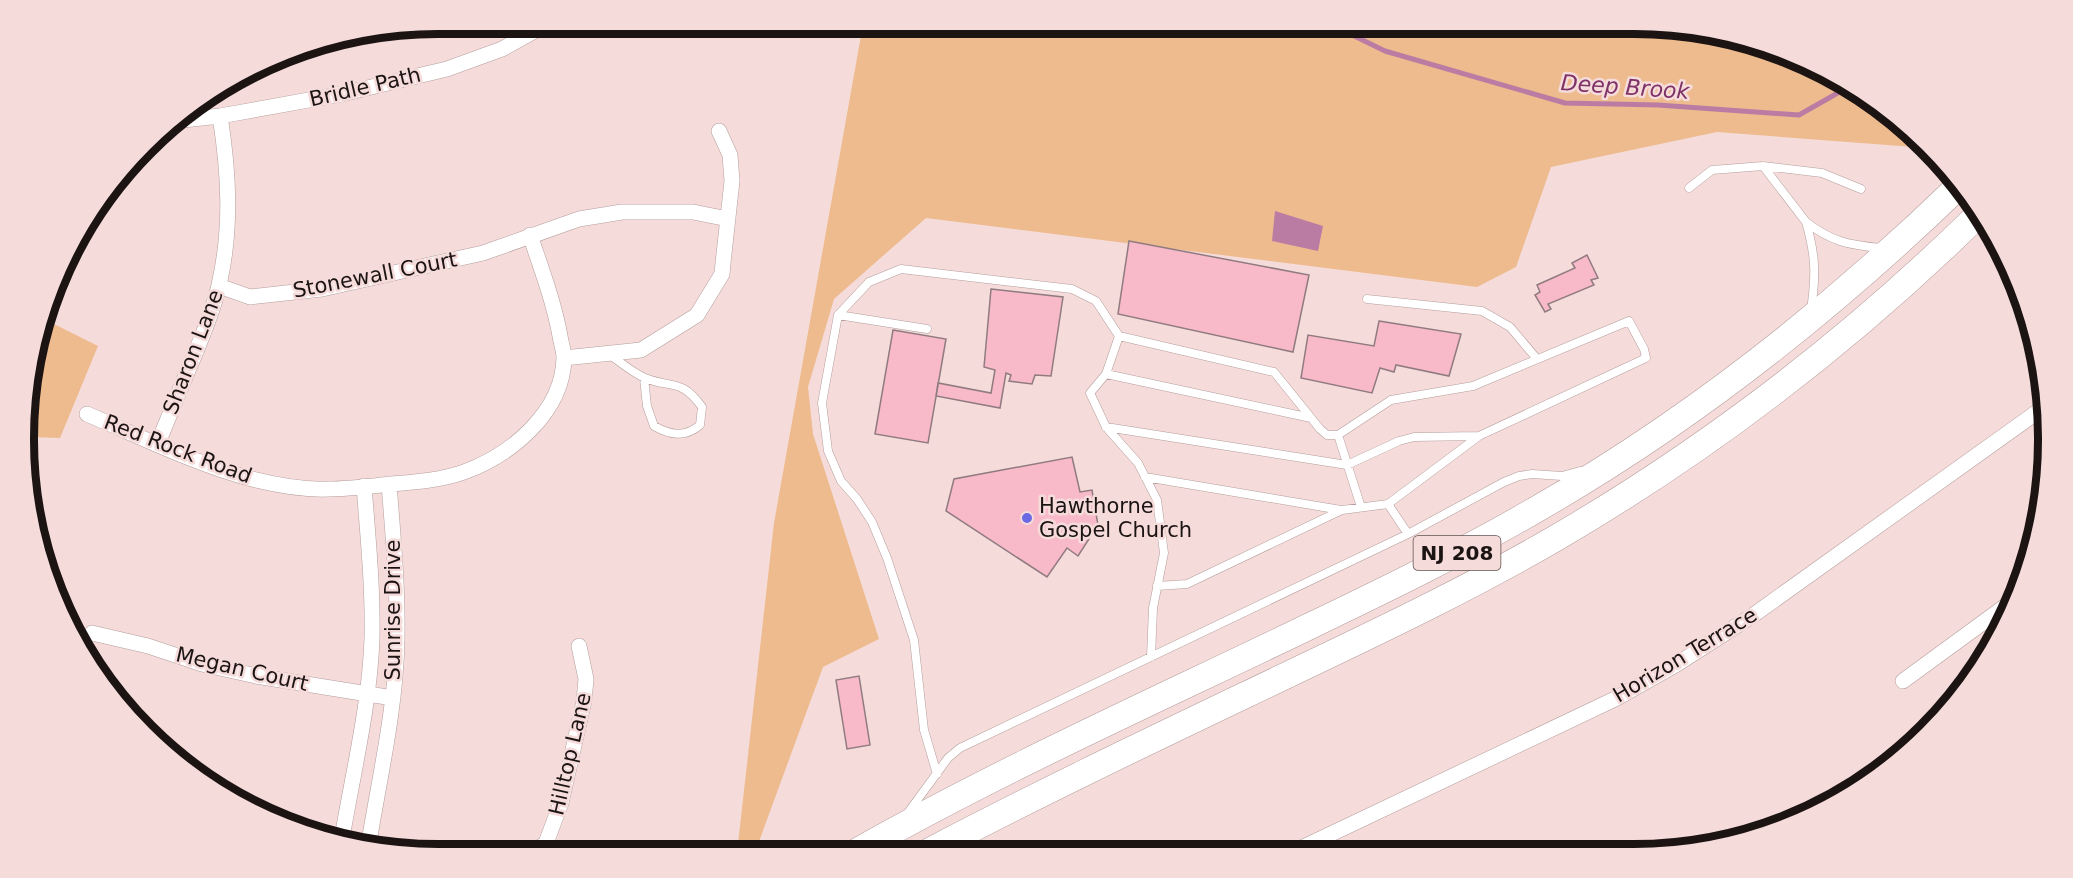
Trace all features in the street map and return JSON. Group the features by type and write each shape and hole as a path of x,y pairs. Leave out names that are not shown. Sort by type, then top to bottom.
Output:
{"highway":[{"name":"NJ 208","path":"870,844 1000,776 1447,559 1540,508 1641,444 1740,375 1892,250 1954,191"},
{"name":"NJ 208","path":"944,844 1039,795 1396,623 1505,567 1557,537 1661,472 1768,396 1903,286 1973,219"}],"street":[{"name":"Bridle Path","path":"192,119 342,94 447,69 501,49 529,34"},
{"name":"Sharon Lane","path":"158,443 211,314 226,250 229,213 228,176 220,116"},
{"path":"564,358 640,350 697,315 722,274 732,181 730,155 719,131"},
{"path":"530,236 579,219 622,212 693,212 728,219"},
{"name":"Stonewall Court","path":"219,286 250,297 322,289 483,253 530,236"},
{"name":"Red Rock Road","path":"87,414 211,466 252,479 288,486 328,489 423,481 464,472 494,457 539,422 550,405 561,377 564,358 558,323 530,236"},
{"name":"Horizon Terrace","path":"1310,844 1617,698 1677,664 1752,616 2038,412"},
{"name":"Sunrise Drive","path":"370,838 393,698 397,629 396,578 389,484"},
{"name":"Sunrise Drive","path":"343,832 366,694 372,639 371,581 364,486"},
{"path":"1903,681 2001,609"},
{"name":"Megan Court","path":"92,633 148,646 202,664 256,676 393,698"},
{"name":"Hilltop Lane","path":"545,844 561,803 584,701 586,679 579,646"}],"lane":[{"path":"1763,166 1806,222 1832,240 1850,245 1892,250"},
{"path":"1689,188 1712,170 1763,166 1822,174 1861,189"},
{"path":"1806,222 1814,248 1816,268 1810,319"},
{"path":"937,774 924,730 914,640 887,558 872,522 857,499 841,481 828,451 822,403 838,315 869,282 901,269 1072,289 1096,301 1119,336 1274,372 1320,429 1328,435 1338,435 1390,400 1473,386 1629,321 1644,349 1646,358 1479,436 1388,504 1342,510 1187,584 1158,586"},
{"path":"1366,298 1482,311 1509,327 1537,359"},
{"path":"838,315 927,329"},
{"path":"1119,336 1106,374 1090,393 1106,427 1138,463 1157,500 1164,553 1153,608 1151,657"},
{"path":"608,353 644,378 678,386 692,392 702,407 700,425 692,432 678,434 666,432 654,426 646,406 644,378"},
{"path":"1106,374 1311,418"},
{"path":"1106,427 1347,465 1399,441 1414,437 1479,436"},
{"path":"1338,435 1361,507"},
{"path":"894,830 948,758 960,748 1408,534 1519,476 1532,474 1562,476 1596,465 1641,444"},
{"path":"1145,477 1342,510"},
{"path":"1388,504 1408,534"}],"shaded area":[{"path":"861,34 1660,35 1739,48 1789,65 1859,103 1914,147 1717,132 1551,167 1516,267 1477,287 926,218 834,299 808,387 813,434 879,639 823,667 758,844 738,844 774,523"},
{"path":"1275,211 1323,226 1318,251 1272,241"},
{"path":"52,323 98,346 60,438 34,437 38,386"}],"building":[{"path":"1129,241 1309,275 1293,352 1118,314"},
{"path":"1587,255 1598,278 1591,280 1594,285 1548,304 1551,309 1545,312 1535,295 1540,292 1537,285 1575,268 1572,263"},
{"path":"991,289 1063,297 1051,376 1035,375 1032,384 1009,381 1011,375 1006,373 1000,408 936,396 938,383 991,393 995,370 984,367"},
{"path":"1379,321 1461,334 1449,376 1396,365 1394,372 1380,368 1372,393 1301,378 1308,335 1374,346"},
{"path":"893,330 946,339 928,443 875,434"},
{"name":"Hawthorne Gospel Church","path":"1072,457 1080,492 1092,490 1098,525 1078,556 1067,548 1047,577 946,511 954,479"},
{"path":"859,676 870,745 847,749 836,680"}],"waterway":[{"name":"Deep Brook","path":"1350,34 1385,51 1565,103 1658,105 1799,115 1840,92"}],"place":[{"name":"Hawthorne Gospel Church","path":"1027,518"}]}
